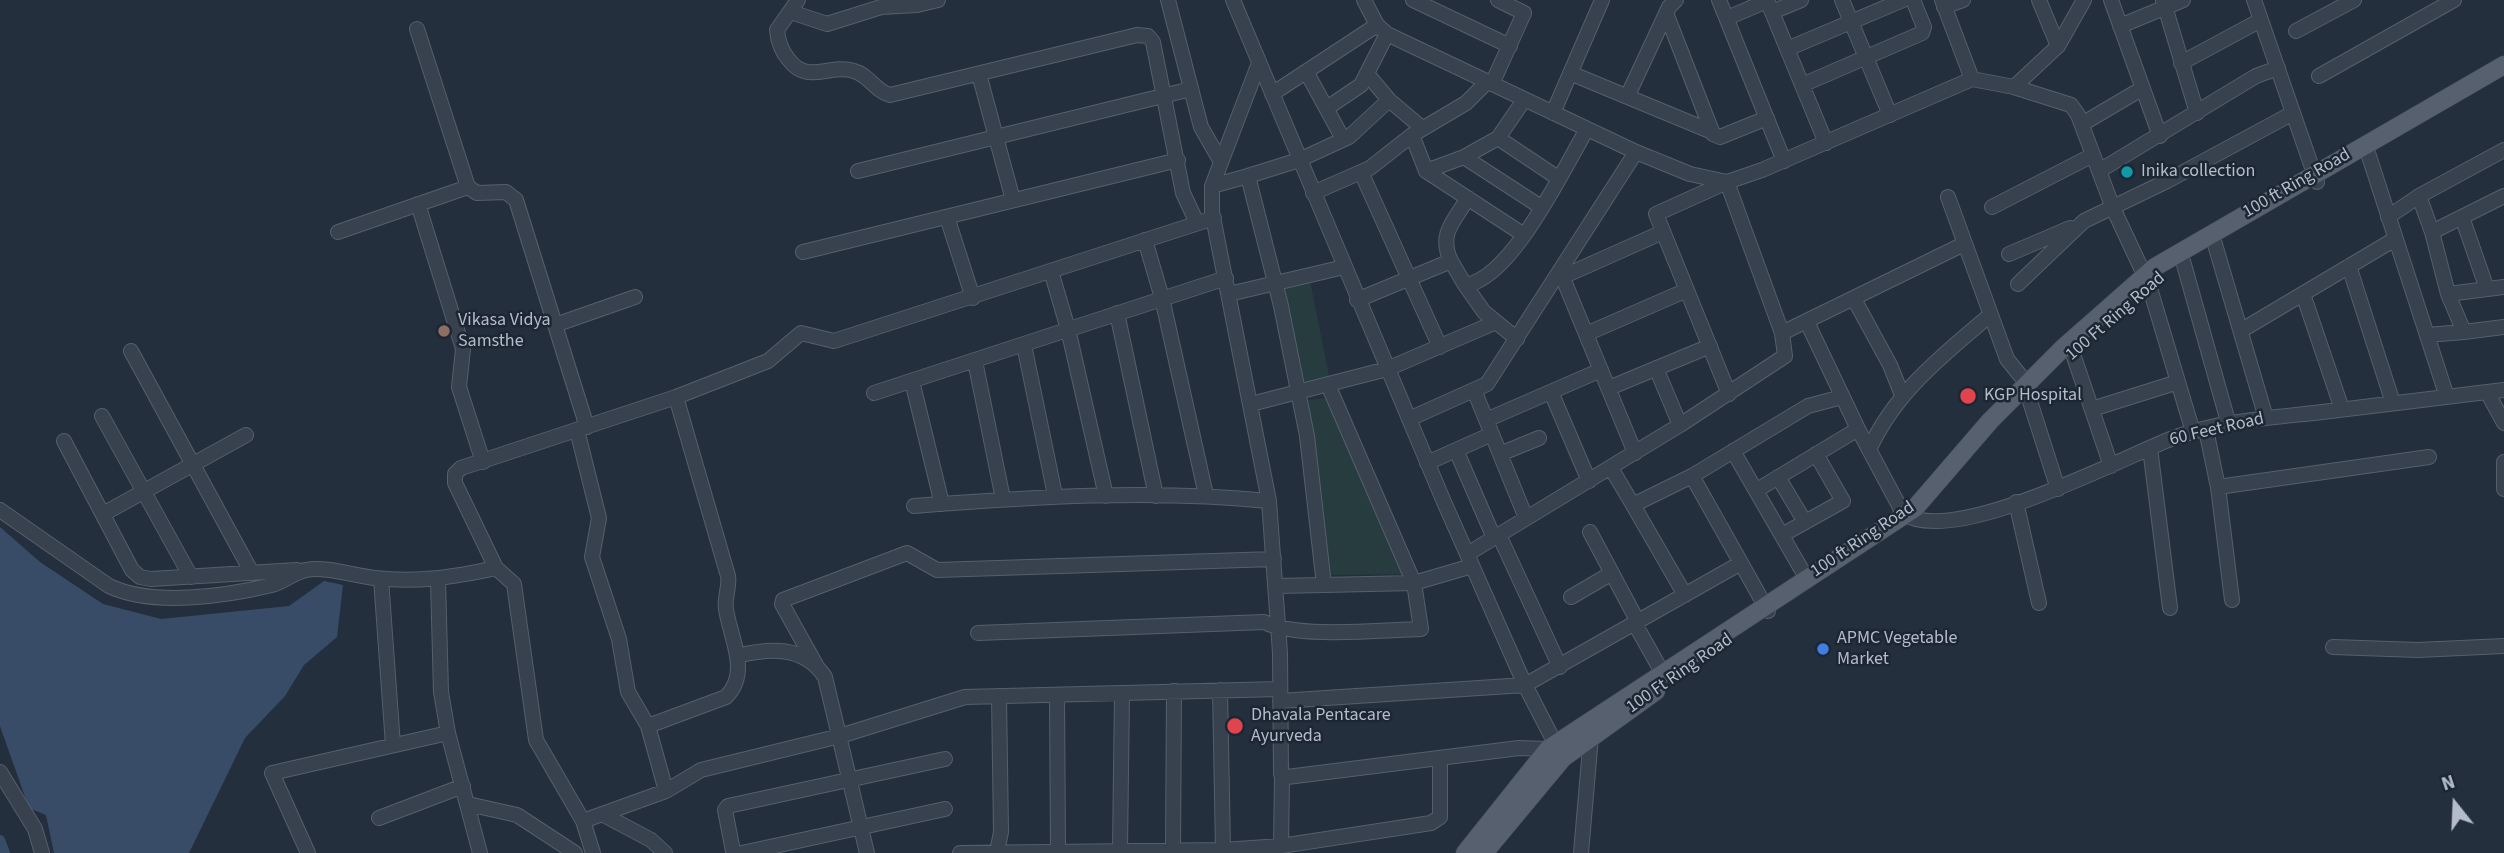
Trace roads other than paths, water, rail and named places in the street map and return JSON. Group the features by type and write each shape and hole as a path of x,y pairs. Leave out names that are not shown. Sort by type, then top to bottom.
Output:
{"main road":[{"name":"100 ft Ring Road","path":"1465,853 1555,750 1662,672 1907,517 1956,458 2146,280 2504,65"},
{"name":"100 Ft Ring Road","path":"2027,390 2073,354 2146,280 2183,261 2316,177 2368,153 2504,78"},
{"name":"100 Ft Ring Road","path":"1484,853 1555,750 1591,737 1767,608 1907,517"}],"street":[{"path":"938,0 917,5 881,7 827,24 795,6 780,24 778,37 789,60 806,74 850,70 863,75 880,91 890,95 1143,35 1153,42 1183,193 1197,223"},
{"path":"1168,0 1205,136 1221,162"},
{"path":"1233,0 1357,300 1555,750 1520,748 1282,776"},
{"path":"1364,0 1382,30 1636,152 1690,174 1727,182"},
{"path":"1413,0 1510,46"},
{"path":"1313,193 1361,172 1417,131 1465,103 1489,83 1528,6 1498,0"},
{"path":"1553,113 1602,0"},
{"path":"1628,95 1666,13 1676,0"},
{"path":"1719,0 1784,161"},
{"path":"1727,18 1769,4 1801,0"},
{"path":"1842,0 1889,115"},
{"path":"1787,49 1903,0"},
{"path":"1802,85 1922,33 1924,27 1913,0"},
{"path":"1963,0 1943,4 1972,79"},
{"path":"2039,0 2058,46"},
{"path":"2014,87 2058,46 2084,0"},
{"path":"2111,0 2160,136"},
{"path":"2120,26 2164,5 2183,0"},
{"path":"2254,0 2316,177"},
{"path":"2296,30 2354,0"},
{"path":"2319,76 2454,0"},
{"path":"1769,4 1826,143"},
{"path":"2164,5 2197,113"},
{"path":"1666,13 1710,131"},
{"path":"2182,64 2261,20"},
{"path":"417,30 468,187 477,194 506,192 516,200 555,325 582,428 599,518 592,557 619,639 628,691 648,726 666,791"},
{"path":"1272,94 1382,30"},
{"path":"1327,108 1354,91 1368,75 1382,30"},
{"path":"1259,63 1212,187 1214,218 1269,501 1279,629 1281,846"},
{"path":"2099,171 2256,76 2277,68"},
{"path":"1307,73 1343,139"},
{"path":"1570,73 1628,95 1720,137 1767,118"},
{"path":"979,74 1013,200"},
{"path":"1368,75 1417,131 1426,171 1524,235"},
{"path":"1729,394 1663,232 1658,212 1784,161 1972,79 2014,87 2071,105 2082,124 2113,208 2146,280 2178,382 2199,431 2218,487 2232,600"},
{"path":"2082,124 2143,88"},
{"path":"858,171 1191,89"},
{"path":"1212,187 1299,160 1343,139 1359,130 1389,100"},
{"path":"1426,171 1464,157 1497,138 1524,100"},
{"path":"2009,254 2113,208 2293,113"},
{"path":"1465,285 1494,273 1524,235 1587,129"},
{"path":"1497,138 1558,178"},
{"path":"2388,217 2504,150"},
{"path":"1409,419 1488,384 1561,274 1636,152"},
{"path":"2368,153 2447,397"},
{"path":"1992,206 2093,155"},
{"path":"1464,157 1541,207"},
{"path":"803,252 1178,160"},
{"path":"1361,172 1407,280 1440,347"},
{"path":"1248,176 1276,284 1307,436 1324,585"},
{"path":"1276,586 1414,583 1471,559 1496,536 1611,468 1782,360 1787,352 1782,333 1727,182"},
{"path":"338,232 468,187"},
{"path":"1948,197 2007,359 2027,390 2058,489"},
{"path":"2419,197 2432,232 2448,293 2464,332"},
{"path":"1468,198 1446,236 1445,249 1465,285 1494,323 1517,339"},
{"path":"2432,232 2503,201"},
{"path":"418,204 463,349 459,387 483,462"},
{"path":"947,217 973,298"},
{"path":"2462,217 2487,289"},
{"path":"593,853 583,821 536,740 514,584 496,568 455,484 455,474 461,468 676,397 768,361 801,333 834,341 1214,218"},
{"path":"2018,284 2077,225"},
{"path":"1561,274 1663,232"},
{"path":"2242,330 2395,239"},
{"path":"1145,240 1162,298 1206,495"},
{"path":"2214,241 2266,418"},
{"path":"1782,333 1964,244"},
{"path":"1357,300 1451,261"},
{"path":"2183,261 2228,425"},
{"path":"2349,266 2393,403"},
{"path":"1229,294 1344,267"},
{"path":"1051,271 1068,329 1106,496"},
{"path":"1561,274 1635,453"},
{"path":"874,393 1226,278"},
{"path":"2448,293 2504,287"},
{"path":"1586,334 1687,290"},
{"path":"2303,294 2342,409"},
{"path":"555,325 635,297"},
{"path":"1854,299 1890,365 1902,395"},
{"path":"1118,313 1156,496"},
{"path":"1869,450 1888,413 1902,395 1990,314"},
{"path":"1807,322 1858,429 1907,517"},
{"path":"1251,404 1329,387 1387,369 1494,323"},
{"path":"2427,335 2504,327"},
{"path":"1024,345 1055,495"},
{"path":"1608,388 1710,346"},
{"path":"131,351 252,573"},
{"path":"2073,354 2111,466"},
{"path":"975,361 1003,499"},
{"path":"1656,368 1680,425"},
{"path":"1486,420 1601,370"},
{"path":"912,381 942,504"},
{"path":"2091,410 2178,382"},
{"path":"978,633 1264,622 1279,629 1421,629 1414,583 1329,387"},
{"path":"1474,390 1526,519"},
{"name":"60 Feet Road","path":"1907,517 1953,523 2058,489 2150,448 2199,431 2266,418 2504,390"},
{"path":"1550,392 1589,481"},
{"path":"2487,392 2504,424"},
{"path":"648,726 726,698 738,676 737,656 725,605 728,576 676,397"},
{"path":"1633,505 1692,476 1808,406 1842,397"},
{"path":"102,416 191,577"},
{"path":"1757,490 1858,429"},
{"path":"1427,463 1492,434"},
{"path":"103,514 246,435"},
{"path":"1500,454 1539,438"},
{"path":"64,441 132,570 140,577 191,577 304,570 381,579 438,580 496,568"},
{"path":"2150,448 2170,608"},
{"path":"1456,450 1560,667"},
{"path":"1733,451 1807,579"},
{"path":"1782,535 1843,501 1816,454"},
{"path":"2218,487 2429,457"},
{"path":"2504,462 2504,489"},
{"path":"1611,468 1685,595"},
{"path":"1692,476 1767,608"},
{"path":"1778,477 1805,522"},
{"path":"914,506 1055,495 1206,495 1269,501"},
{"path":"2017,502 2039,603"},
{"path":"0,510 109,586 125,594 150,598 232,593 275,584 304,570"},
{"path":"1590,532 1662,672"},
{"path":"867,853 828,683 782,604 783,600 907,553 937,570 1274,559"},
{"path":"583,821 666,791 701,770 839,736 965,696 1220,690 1280,695 1525,685 1741,563"},
{"path":"1571,597 1612,573"},
{"path":"381,579 393,745"},
{"path":"438,580 440,692 448,733 480,853"},
{"path":"2333,647 2418,650 2504,646"},
{"path":"737,656 779,649 816,665"},
{"path":"1220,690 1223,850"},
{"path":"1173,849 1174,691"},
{"path":"1120,849 1122,693"},
{"path":"1057,695 1058,850"},
{"path":"997,852 1001,832 999,696"},
{"path":"308,853 272,773 448,733"},
{"path":"1581,853 1591,737"},
{"path":"945,758 728,806 724,810 735,853 945,808"},
{"path":"960,853 1120,849 1223,850 1281,846 1435,822 1440,817 1440,758"},
{"path":"0,772 35,829 42,853"},
{"path":"379,818 463,786"},
{"path":"468,804 517,815 575,853"},
{"path":"601,814 651,840 665,853"}],"water":[{"path":"0,527 40,562 103,604 161,619 289,606 324,581 343,585 337,637 304,665 285,696 245,738 189,853 54,853 46,815 29,808 0,726"}],"waterway":[{"path":"0,840 5,853"}],"place":[{"name":"Inika collection","path":"2127,172"},
{"name":"Vikasa Vidya Samsthe","path":"444,331"},
{"name":"KGP Hospital","path":"1968,396"},
{"name":"APMC Vegetable Market","path":"1823,649"},
{"name":"Dhavala Pentacare Ayurveda","path":"1235,726"}]}
